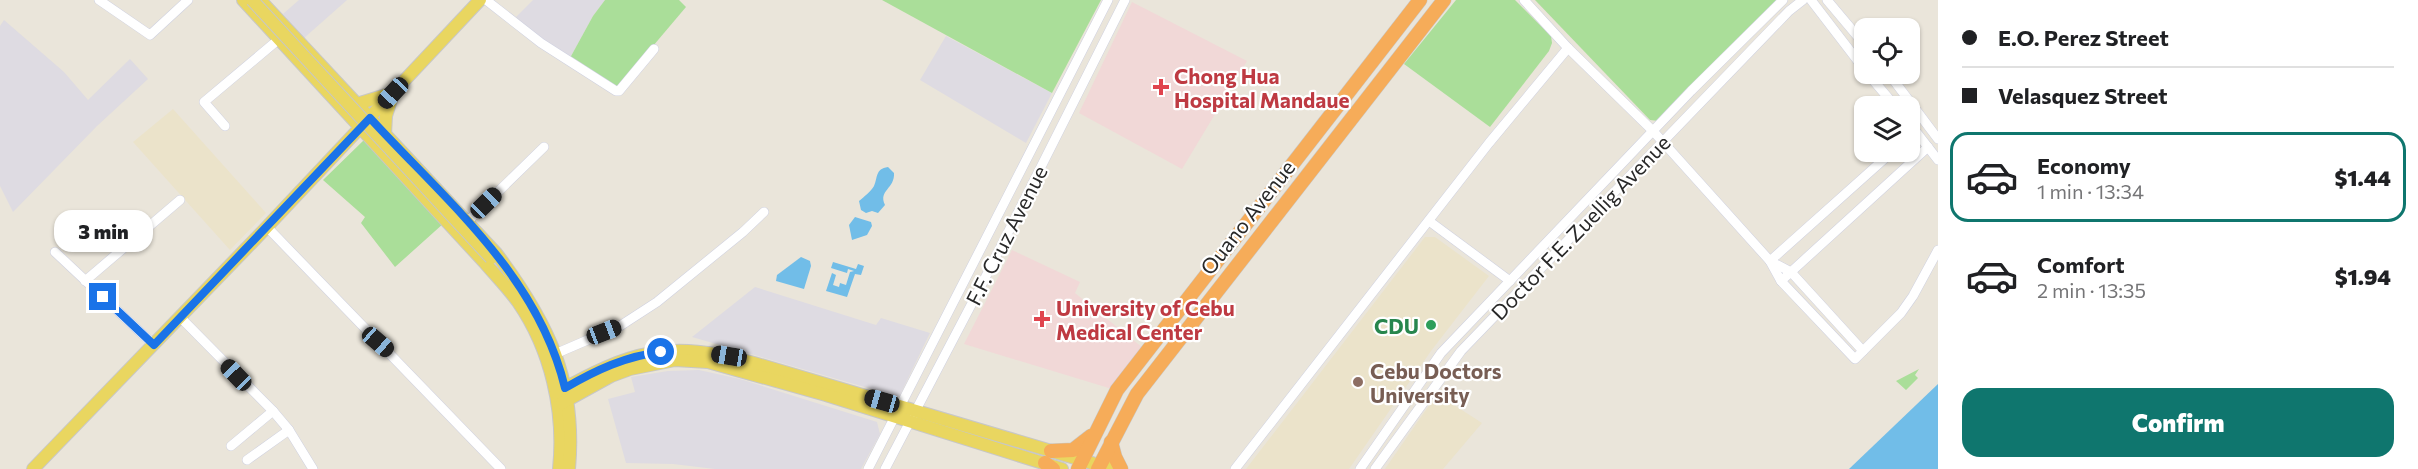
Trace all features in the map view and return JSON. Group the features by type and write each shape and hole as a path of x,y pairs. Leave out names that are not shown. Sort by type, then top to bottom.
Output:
{"highway":[{"name":"Ouano Avenue","path":"1080,465 1117,390 1420,0"},
{"name":"Ouano Avenue","path":"1103,468 1111,442 1137,394 1444,0"},
{"path":"1226,251 1240,260"},
{"path":"1050,461 1079,447 1100,425"},
{"path":"1111,442 1121,469"}],"main road":[{"path":"243,0 485,263 524,302"},
{"path":"252,0 491,258 545,327 555,354 571,435 569,469"},
{"path":"260,0 496,254 524,302 562,396 559,469"},
{"path":"39,467 480,0"},
{"path":"357,104 393,93"},
{"path":"385,134 386,116 393,93"},
{"path":"562,396 604,366 656,352 692,350 729,356 752,368 896,411 917,410 1050,461 1062,469"},
{"path":"896,411 911,422 1050,461 1103,468"}],"street":[{"path":"99,0 150,35 188,0"},
{"path":"486,0 541,43 615,91 619,91 654,49"},
{"name":"F.F. Cruz Avenue","path":"868,469 1108,0"},
{"name":"F.F. Cruz Avenue","path":"885,469 1125,0"},
{"path":"1524,0 1568,48 1653,131 1770,261 1781,281 1855,359 1901,313 1938,250"},
{"name":"Doctor F.E. Zuellig Avenue","path":"1360,469 1441,352 1653,131 1783,0"},
{"name":"Doctor F.E. Zuellig Avenue","path":"1375,469 1451,362 1518,289 1789,10 1803,0"},
{"path":"1811,0 1854,56"},
{"path":"1827,0 1854,32"},
{"path":"225,126 204,102 279,39"},
{"path":"1235,469 1489,143 1568,48"},
{"path":"1876,84 1887,96"},
{"path":"1896,84 1938,139"},
{"path":"1920,139 1938,160"},
{"path":"467,222 544,147"},
{"path":"1781,281 1928,147"},
{"path":"1770,261 1881,162"},
{"path":"85,281 180,200"},
{"path":"555,354 620,326 657,302 735,239 764,212"},
{"path":"1429,221 1510,280"},
{"path":"267,227 501,469"},
{"path":"55,252 154,345"},
{"path":"1770,261 1791,272 1863,351"},
{"path":"180,317 273,411 289,430 313,469"},
{"path":"231,446 273,411"},
{"path":"247,460 289,430"}],"shaded area":[{"path":"299,0 347,0 304,38 283,14"},
{"path":"533,0 605,0 593,16 570,58 543,41 516,17"},
{"name":"Chong Hua Hospital Mandaue","path":"1132,2 1247,61 1182,169 1079,113"},
{"path":"4,20 64,72 88,100 130,59 148,79 97,126 13,212 0,186 0,26"},
{"path":"946,36 1052,93 1026,143 920,80"},
{"path":"173,109 266,213 230,250 133,142"},
{"path":"1425,237 1435,237 1489,276 1431,351 1349,469 1246,469"},
{"name":"University of Cebu Medical Center","path":"1012,250 1080,282 1075,293 1143,348 1112,389 964,344"},
{"path":"755,287 876,325 881,318 930,333 899,397 692,337"},
{"path":"699,370 740,379 877,422 880,434 861,469 715,469 673,464 626,463 608,399 635,392 631,377 668,371"},
{"path":"1437,394 1482,423 1443,469 1385,469"}],"green space":[{"path":"605,0 679,0 686,7 620,85 613,87 570,58 593,16"},
{"path":"882,0 1101,0 1052,93"},
{"path":"1456,0 1515,0 1551,36 1552,43 1549,51 1490,127 1404,64"},
{"path":"1535,0 1778,0 1659,121 1650,120"},
{"path":"364,140 444,223 395,267 361,223 365,217 323,180"},
{"path":"1919,369 1915,375 1918,378 1906,390 1896,381"}],"water":[{"path":"888,167 894,173 894,178 884,196 885,205 878,213 872,211 866,213 861,210 859,201 874,186 879,172"},
{"path":"855,217 871,222 872,226 867,235 852,240 849,225"},
{"path":"801,257 810,261 811,266 804,289 776,281 777,275"},
{"path":"833,262 856,269 858,264 864,266 861,275 855,274 847,297 826,291 832,273 836,275 833,285 839,287 840,283 846,285 850,272 854,271 848,269 847,273 831,268"},
{"path":"1938,384 1938,469 1849,469"}],"place":[{"name":"Chong Hua Hospital Mandaue","path":"1161,87"},
{"name":"University of Cebu Medical Center","path":"1042,319"},
{"name":"CDU","path":"1431,325"},
{"name":"Cebu Doctors University","path":"1358,382"}],"route":[{"path":"103,297 154,345 370,118 496,254 519,283 545,327 563,376 565,388 604,366 648,353 661,352"}]}
